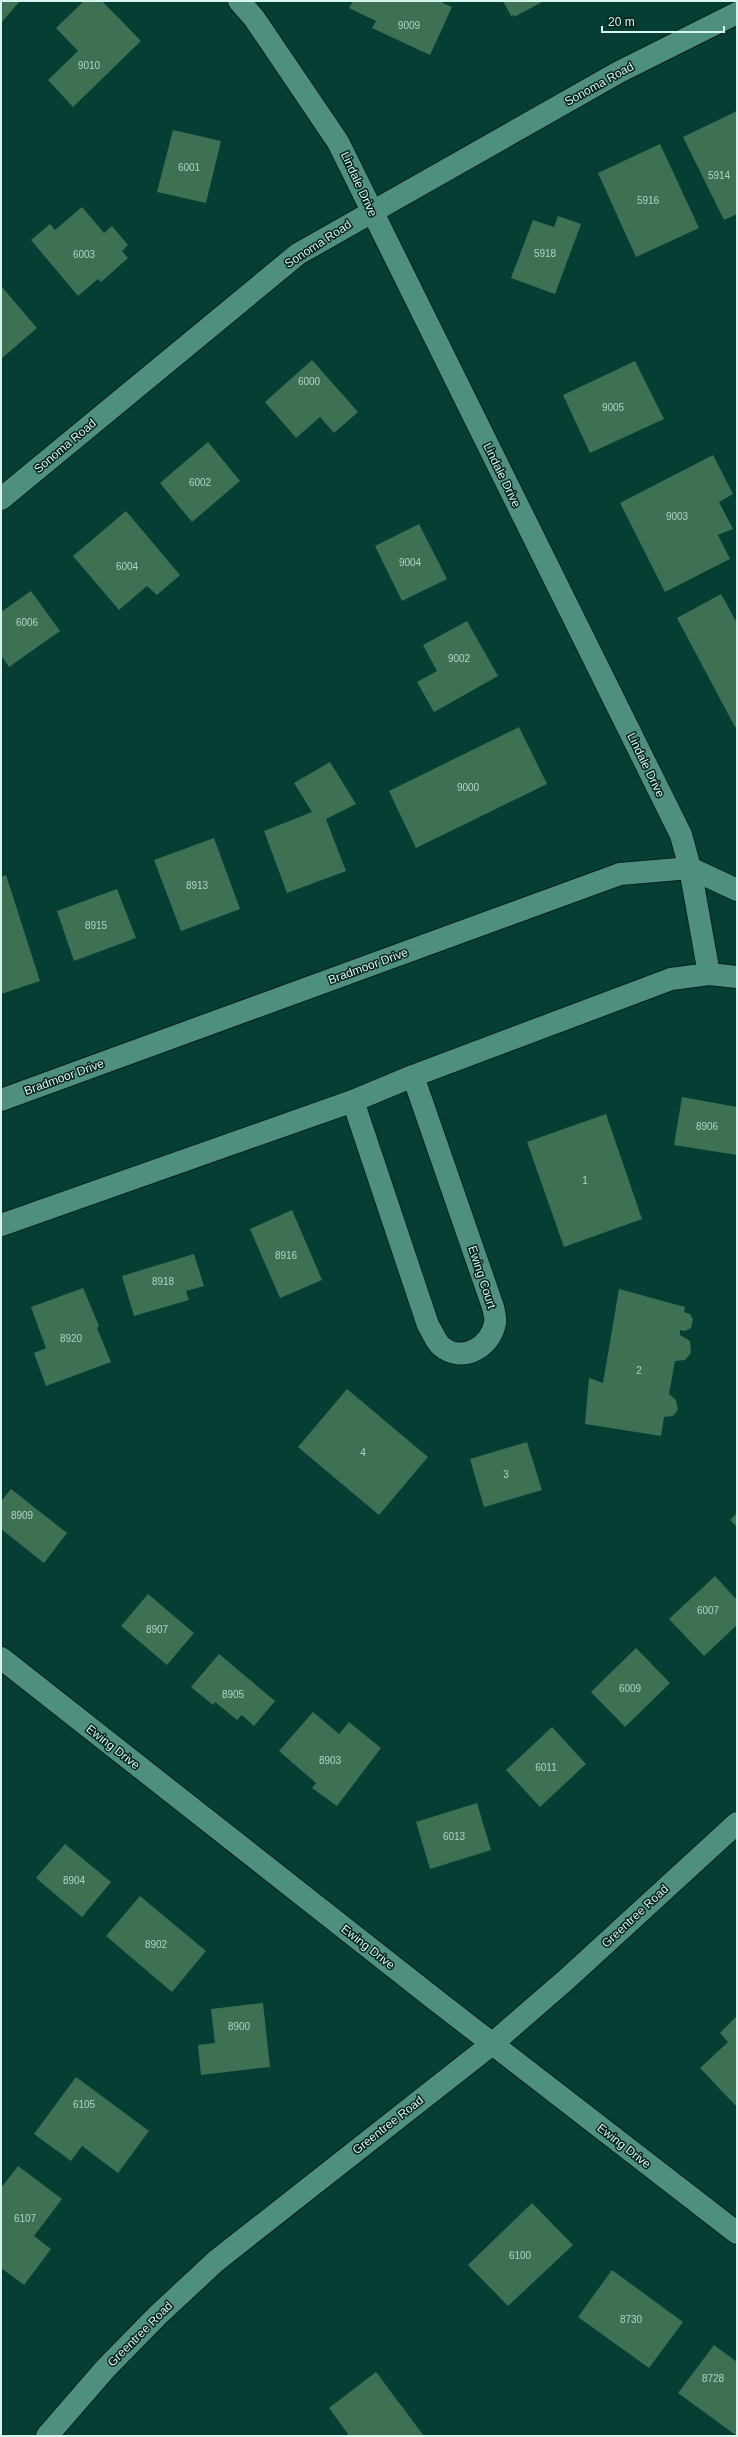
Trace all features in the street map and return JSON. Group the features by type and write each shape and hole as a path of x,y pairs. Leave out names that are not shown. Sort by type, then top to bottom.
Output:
{"street":[{"name":"Lindale Drive","path":"238,1 254,18 338,142 681,836 690,868 710,974"},
{"name":"Sonoma Road","path":"1,499 298,254 371,211 619,72 737,13"},
{"name":"Bradmoor Drive","path":"1,1100 620,874 690,868 737,890"},
{"path":"1,1225 352,1101 413,1076 671,979 710,974 737,977"},
{"name":"Ewing Court","path":"352,1101 428,1325 441,1346 458,1354 474,1352 489,1338 495,1322 493,1307 413,1076"},
{"name":"Ewing Drive","path":"1,1658 492,2044 737,2233"},
{"name":"Greentree Road","path":"47,2436 112,2362 158,2315 216,2261 492,2044 568,1978 737,1823"}],"building":[{"path":"1,1 20,1 1,23"},
{"path":"84,1 102,1 141,41 73,107 48,80 78,51 56,28"},
{"path":"353,1 439,1 452,7 430,55 372,28 376,21 349,8"},
{"path":"503,1 544,1 514,17 514,15 511,16"},
{"path":"737,111 737,214 724,220 683,137"},
{"path":"173,130 221,141 206,203 157,192"},
{"path":"660,144 699,228 636,257 598,173"},
{"path":"82,207 104,233 112,226 128,245 122,251 128,258 101,282 98,279 78,296 31,240 50,224 55,230"},
{"path":"558,216 581,224 555,294 511,278 533,220 554,227"},
{"path":"1,286 37,328 1,359"},
{"path":"312,360 358,412 334,433 320,417 296,438 265,402"},
{"path":"635,361 664,419 590,453 563,395"},
{"path":"208,442 240,481 192,522 160,483"},
{"path":"713,455 733,494 719,502 733,529 718,535 730,559 665,592 620,503"},
{"path":"126,511 180,575 157,595 147,586 119,610 73,556"},
{"path":"419,524 447,579 402,601 375,546"},
{"path":"31,591 60,631 9,667 1,655 1,612"},
{"path":"721,594 737,623 737,726 735,727 677,618"},
{"path":"467,621 498,676 434,712 417,682 437,671 423,645"},
{"path":"519,727 547,784 416,848 389,791"},
{"path":"330,762 356,804 326,819 346,871 287,893 264,831 312,812 294,783"},
{"path":"214,838 240,909 181,931 154,860"},
{"path":"6,875 40,981 1,994 1,877"},
{"path":"117,889 136,938 74,961 57,911"},
{"path":"682,1097 737,1107 737,1155 674,1145"},
{"path":"606,1114 642,1219 564,1247 527,1142"},
{"path":"292,1210 322,1280 280,1298 250,1229"},
{"path":"194,1254 204,1286 186,1291 189,1300 134,1316 122,1276"},
{"path":"83,1288 99,1326 97,1328 111,1362 46,1386 34,1353 46,1348 31,1307"},
{"path":"619,1289 685,1307 684,1312 690,1314 693,1319 691,1328 685,1331 680,1330 680,1335 690,1341 691,1353 685,1360 675,1361 669,1394 676,1400 678,1410 673,1416 664,1417 661,1436 585,1424 589,1378 603,1383"},
{"path":"347,1389 428,1457 379,1515 298,1447"},
{"path":"527,1442 542,1490 484,1507 470,1459"},
{"path":"11,1489 67,1533 44,1563 1,1529 1,1501"},
{"path":"737,1513 737,1527 730,1520"},
{"path":"715,1576 737,1600 737,1625 704,1656 669,1619"},
{"path":"148,1594 194,1633 167,1665 121,1626"},
{"path":"636,1648 670,1683 625,1727 591,1692"},
{"path":"219,1654 275,1701 254,1726 242,1715 237,1720 215,1702 213,1705 191,1687"},
{"path":"313,1712 339,1734 349,1722 381,1748 337,1806 312,1788 316,1783 279,1751"},
{"path":"552,1727 586,1764 540,1807 506,1770"},
{"path":"477,1803 491,1850 430,1869 416,1822"},
{"path":"65,1844 111,1882 82,1917 36,1878"},
{"path":"140,1896 206,1951 172,1992 106,1936"},
{"path":"263,2003 270,2067 201,2075 198,2045 215,2043 211,2009"},
{"path":"737,2016 737,2107 700,2068 728,2042 720,2033"},
{"path":"76,2077 149,2131 118,2173 82,2146 71,2161 34,2134"},
{"path":"18,2166 62,2199 34,2236 51,2249 24,2285 1,2268 1,2188"},
{"path":"532,2203 573,2245 508,2306 468,2265"},
{"path":"612,2270 683,2322 649,2368 578,2317"},
{"path":"714,2345 737,2362 737,2436 678,2393"},
{"path":"376,2372 424,2436 346,2436 348,2434 329,2408"}]}
